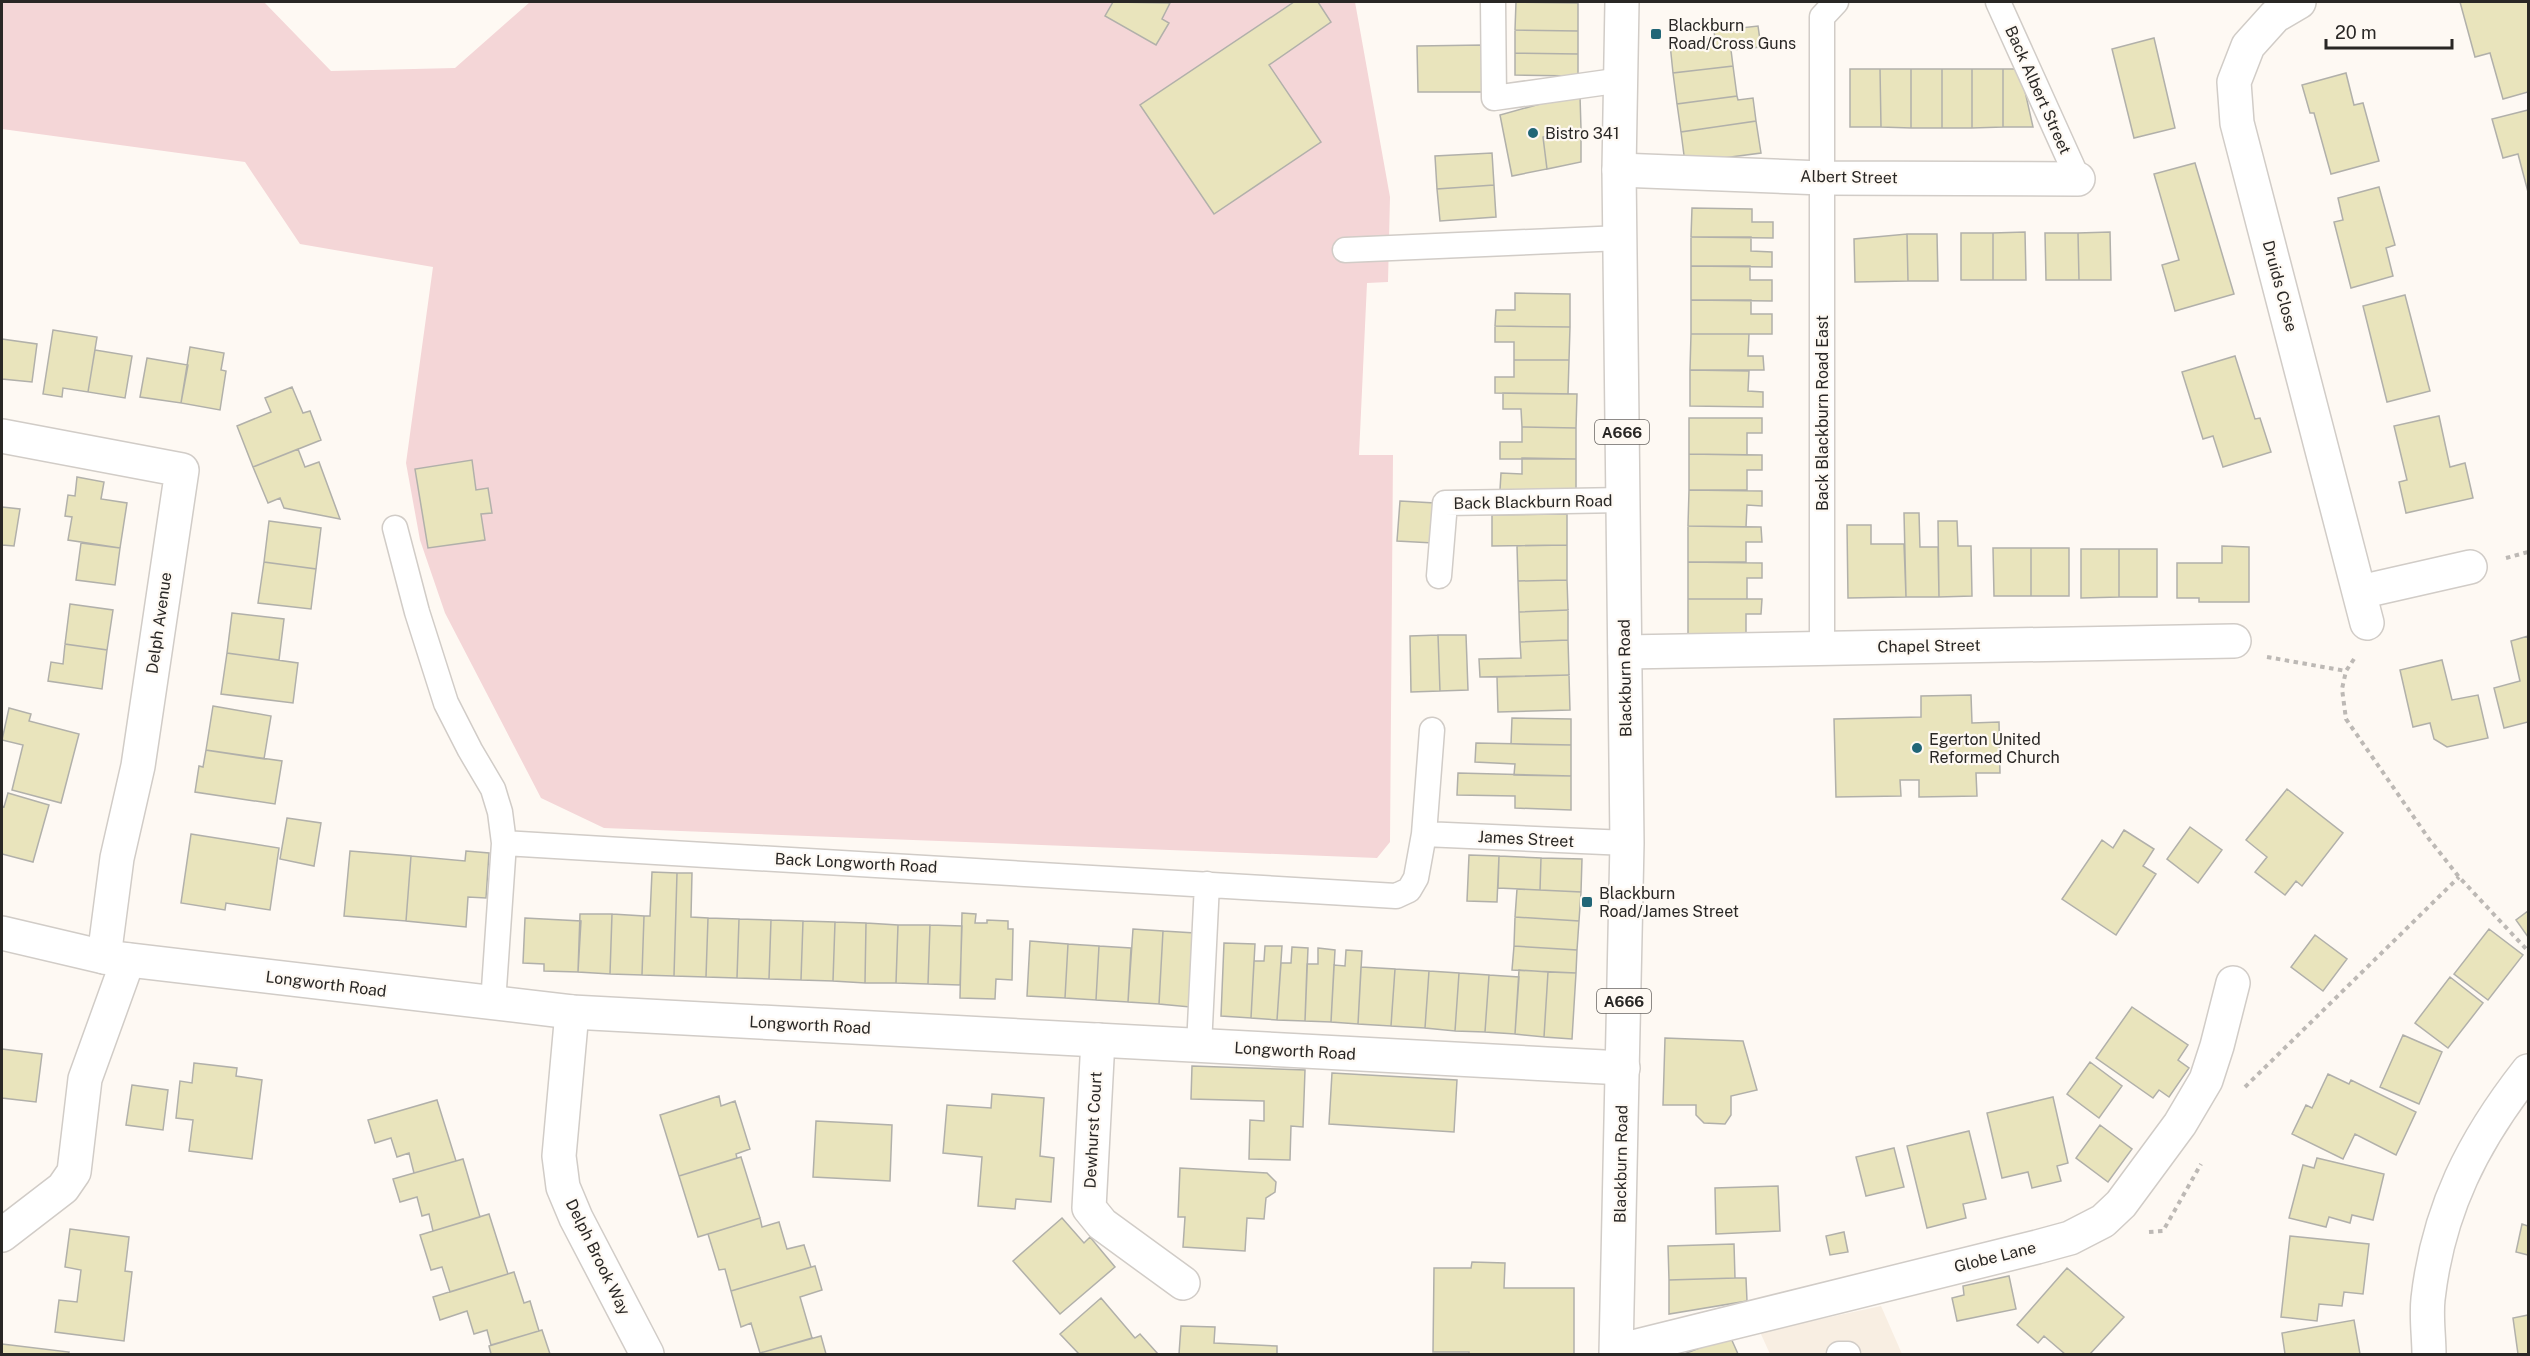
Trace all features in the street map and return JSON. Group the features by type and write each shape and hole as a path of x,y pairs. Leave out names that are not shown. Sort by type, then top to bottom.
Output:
{"main road":[{"name":"Blackburn Road","path":"1616,1353 1627,843 1619,170 1622,2"},
{"name":"Druids Close","path":"2299,2 2275,16 2248,46 2234,82 2237,123 2364,607"},
{"name":"Albert Street","path":"1619,170 1822,178 2078,179"},
{"name":"Delph Avenue","path":"2,436 182,470 138,766 117,858 116,959"},
{"path":"2364,607 2470,567"},
{"name":"Chapel Street","path":"1625,652 2234,641"},
{"name":"Longworth Road","path":"2,933 116,959 572,1012 1623,1068"},
{"path":"2,1235 63,1188 74,1172 85,1080 116,959"},
{"name":"Globe Lane","path":"1616,1353 2037,1247 2070,1238 2103,1221 2121,1204 2173,1133 2206,1080 2233,983"},
{"name":"Delph Brook Way","path":"572,1012 559,1156 563,1187 576,1218 647,1354"},
{"name":"Dewhurst Court","path":"1098,1040 1089,1208 1102,1224 1183,1283"},
{"path":"2429,1354 2427,1301 2438,1237 2461,1174 2497,1111 2529,1071"}],"lane":[{"path":"1493,2 1494,98 1622,80"},
{"path":"1822,178 1822,17 1836,2"},
{"name":"Back Albert Street","path":"1998,2 2078,179"},
{"name":"Back Blackburn Road East","path":"1822,178 1822,648"},
{"path":"1345,250 1621,238"},
{"name":"Back Blackburn Road","path":"1439,576 1445,503 1623,500"},
{"path":"395,528 417,612 446,703 493,789 500,812 504,843 493,1003"},
{"path":"1424,834 1432,730"},
{"name":"Back Longworth Road","path":"504,843 1396,896 1409,890 1416,878 1424,834"},
{"name":"James Street","path":"1424,834 1627,843"},
{"path":"1199,1046 1207,884"},
{"path":"1839,1354 1848,1354"}],"path":[{"path":"2364,607 2370,640 2346,671 2342,689 2346,719 2429,839 2459,877 2529,951"},
{"path":"2234,641 2259,655 2346,671"},
{"path":"2240,1096 2246,1086 2459,877"},
{"path":"2140,1233 2163,1232 2204,1159"}],"shaded area":[{"path":"2,2 264,2 331,71 455,68 530,2 1355,2 1390,197 1388,282 1367,283 1359,455 1393,455 1390,842 1377,858 604,828 541,798 445,613 420,540 406,463 433,267 300,244 245,162 2,129"},
{"path":"1881,1306 1902,1354 1770,1354 1760,1332"}],"building":[{"path":"1113,2 1170,3 1162,19 1169,23 1156,45 1105,16"},
{"path":"1294,2 1318,2 1331,22 1269,65 1321,142 1214,214 1140,105"},
{"path":"1516,2 1578,3 1578,31 1515,30"},
{"path":"2460,2 2528,2 2528,92 2503,99 2490,53 2475,57"},
{"path":"1758,26 1761,47 1731,50 1733,66 1673,73 1670,44 1715,38 1714,31"},
{"path":"1515,30 1578,31 1578,54 1515,53"},
{"path":"2154,38 2175,128 2134,138 2112,49"},
{"path":"1483,45 1483,92 1418,92 1417,46"},
{"path":"1515,53 1578,54 1578,76 1515,75"},
{"path":"1733,66 1737,96 1677,104 1673,73"},
{"path":"1850,69 1880,69 1881,127 1850,127"},
{"path":"1880,69 1911,69 1911,128 1881,127"},
{"path":"1911,69 1942,69 1942,128 1911,128"},
{"path":"1942,69 1972,69 1972,128 1942,128"},
{"path":"1972,69 2003,69 2003,127 1972,128"},
{"path":"2003,69 2020,69 2033,127 2003,127"},
{"path":"2346,73 2354,105 2363,103 2379,161 2331,174 2314,113 2310,113 2302,85"},
{"name":"Bistro 341","path":"1576,94 1580,96 1581,129 1543,137 1547,169 1512,176 1500,115"},
{"path":"1737,96 1738,100 1753,98 1756,121 1681,132 1677,104"},
{"path":"2528,110 2528,192 2518,154 2503,158 2492,119"},
{"path":"1756,121 1761,153 1685,163 1681,132"},
{"path":"1581,129 1581,162 1547,169 1543,137"},
{"path":"1492,153 1494,185 1437,189 1435,156"},
{"path":"2195,163 2234,294 2175,311 2162,265 2179,260 2154,174"},
{"path":"1494,185 1496,217 1440,221 1437,189"},
{"path":"2379,187 2395,245 2386,248 2393,276 2351,288 2334,222 2343,220 2338,198"},
{"path":"1692,208 1752,209 1752,222 1773,222 1773,238 1691,237"},
{"path":"2025,232 2026,280 1993,280 1993,233"},
{"path":"2110,232 2111,280 2079,280 2078,233"},
{"path":"1961,233 1993,233 1993,280 1961,280"},
{"path":"2045,233 2078,233 2079,280 2046,280"},
{"path":"1907,234 1908,281 1855,282 1854,239"},
{"path":"1907,234 1937,234 1938,281 1908,281"},
{"path":"1691,237 1751,237 1751,251 1772,252 1772,267 1691,266"},
{"path":"1691,266 1750,266 1750,280 1772,280 1772,301 1691,300"},
{"path":"1515,293 1570,294 1570,327 1495,326 1496,310 1515,310"},
{"path":"2405,295 2430,391 2387,402 2363,306"},
{"path":"1691,300 1751,300 1751,314 1772,314 1772,334 1691,334"},
{"path":"1495,326 1570,327 1569,360 1514,360 1514,342 1495,342"},
{"path":"53,330 97,337 88,392 63,388 62,397 43,394"},
{"path":"1691,334 1749,334 1748,356 1763,356 1764,370 1690,370"},
{"path":"2,339 37,344 32,382 2,379"},
{"path":"190,347 224,353 221,370 226,371 220,410 181,403"},
{"path":"95,350 132,356 125,398 88,392"},
{"path":"2235,356 2255,419 2260,418 2271,452 2223,467 2213,436 2203,439 2182,372"},
{"path":"147,358 188,365 181,403 140,397"},
{"path":"1514,360 1569,360 1568,394 1495,393 1495,377 1514,377"},
{"path":"1690,370 1749,371 1748,391 1763,392 1763,407 1690,406"},
{"path":"292,387 303,413 310,411 321,440 253,467 237,426 271,412 265,398"},
{"path":"1503,393 1577,394 1576,428 1522,427 1521,409 1503,409"},
{"path":"2439,416 2450,467 2465,463 2473,498 2406,513 2399,482 2407,480 2394,426"},
{"path":"1689,418 1762,418 1762,433 1747,433 1747,455 1689,454"},
{"path":"1522,427 1576,428 1576,459 1500,459 1500,442 1522,442"},
{"path":"298,449 305,467 319,462 340,519 284,508 280,498 268,503 253,467"},
{"path":"1689,454 1762,455 1762,470 1747,470 1747,490 1689,490"},
{"path":"1522,458 1576,459 1576,491 1500,490 1501,473 1522,474"},
{"path":"472,460 476,490 488,488 492,513 481,514 485,540 428,548 415,469"},
{"path":"77,477 104,482 101,499 127,503 120,548 68,540 72,517 65,516 68,495 75,496"},
{"path":"1689,490 1762,491 1762,506 1747,505 1746,527 1688,526"},
{"path":"1400,501 1435,503 1433,543 1397,541"},
{"path":"2,507 20,509 14,546 2,545"},
{"path":"1904,513 1919,513 1920,547 1938,547 1939,597 1906,597"},
{"path":"1567,514 1567,545 1492,546 1492,515"},
{"path":"269,521 321,528 316,569 264,562"},
{"path":"1938,521 1957,521 1958,546 1971,546 1972,596 1939,597"},
{"path":"1847,525 1871,525 1871,544 1904,544 1906,597 1848,598"},
{"path":"1688,526 1761,527 1762,542 1746,542 1746,562 1688,562"},
{"path":"81,543 120,548 115,585 76,580"},
{"path":"1567,545 1567,580 1518,581 1517,546"},
{"path":"2222,546 2249,547 2249,602 2199,602 2199,598 2177,598 2177,563 2222,563"},
{"path":"1993,548 2031,548 2031,596 1994,596"},
{"path":"2031,548 2069,548 2069,596 2031,596"},
{"path":"2081,549 2119,549 2119,597 2081,598"},
{"path":"2119,549 2157,549 2157,597 2119,597"},
{"path":"264,562 316,569 311,609 258,603"},
{"path":"1688,562 1762,563 1762,578 1747,578 1747,599 1688,599"},
{"path":"1567,580 1568,610 1519,612 1518,581"},
{"path":"1688,599 1762,599 1761,614 1746,614 1746,635 1688,635"},
{"path":"70,604 113,610 107,650 65,644"},
{"path":"1568,610 1568,640 1520,642 1519,612"},
{"path":"232,613 284,619 279,660 227,653"},
{"path":"1438,635 1440,691 1411,692 1410,636"},
{"path":"1438,635 1466,635 1468,690 1440,691"},
{"path":"2528,636 2528,722 2504,728 2494,688 2520,681 2511,641"},
{"path":"1568,640 1569,675 1480,677 1479,659 1521,658 1520,642"},
{"path":"65,644 107,650 102,689 48,681 51,662 63,664"},
{"path":"227,653 298,663 293,703 221,694"},
{"path":"2442,660 2452,700 2478,695 2488,738 2447,747 2434,739 2430,723 2413,727 2400,670"},
{"path":"1569,675 1570,710 1498,712 1497,677"},
{"name":"Egerton United Reformed Church","path":"1971,695 1972,723 1999,722 2000,773 1976,773 1977,796 1919,797 1919,780 1900,780 1901,796 1836,797 1834,719 1921,717 1921,696"},
{"path":"213,706 271,716 264,759 206,750"},
{"path":"9,708 31,714 29,721 79,734 61,803 12,790 23,745 2,740"},
{"path":"1512,718 1571,719 1571,745 1511,744"},
{"path":"1476,743 1571,745 1571,776 1514,775 1515,764 1475,762"},
{"path":"206,750 282,761 275,804 195,792 199,766 203,767"},
{"path":"1458,773 1571,776 1571,810 1515,808 1515,796 1457,795"},
{"path":"2287,789 2343,833 2302,886 2296,881 2285,895 2255,872 2267,857 2246,840"},
{"path":"8,793 49,805 33,862 2,854 2,806 4,807"},
{"path":"287,818 321,823 314,866 280,859"},
{"path":"2190,827 2222,850 2198,883 2167,859"},
{"path":"2124,830 2154,849 2143,866 2156,874 2116,935 2062,899 2102,840 2113,848"},
{"path":"191,834 279,848 270,910 226,903 225,910 181,903"},
{"path":"350,851 411,856 406,921 344,916"},
{"path":"466,851 489,853 486,898 468,897 466,927 406,921 411,856 465,861"},
{"path":"1469,855 1499,856 1497,902 1467,901"},
{"path":"1499,856 1541,858 1540,890 1498,888"},
{"path":"1541,858 1582,859 1581,892 1540,890"},
{"path":"652,872 677,873 674,976 642,975 644,916 650,916"},
{"path":"677,873 692,873 691,917 708,918 706,977 674,976"},
{"path":"1517,889 1581,892 1579,921 1515,917"},
{"path":"2528,911 2528,937 2516,920"},
{"path":"962,913 976,914 975,923 987,923 987,920 1008,921 1008,929 1013,929 1012,980 996,979 995,999 960,998"},
{"path":"580,914 612,914 610,974 578,972"},
{"path":"612,914 644,916 642,975 610,974"},
{"path":"1515,917 1579,921 1577,950 1514,946"},
{"path":"525,918 581,921 578,972 544,971 544,964 523,963"},
{"path":"708,918 739,919 737,978 706,977"},
{"path":"739,919 771,920 769,979 737,978"},
{"path":"771,920 803,921 801,980 769,979"},
{"path":"803,921 835,922 833,981 801,980"},
{"path":"835,922 866,923 865,983 833,981"},
{"path":"866,923 898,925 896,983 865,983"},
{"path":"898,925 930,925 928,984 896,983"},
{"path":"930,925 962,926 960,985 928,984"},
{"path":"1133,929 1163,931 1159,1004 1128,1002"},
{"path":"2489,929 2523,955 2488,1000 2454,974"},
{"path":"1163,931 1195,933 1190,1007 1159,1004"},
{"path":"2315,935 2347,959 2323,991 2291,967"},
{"path":"1030,941 1068,944 1065,998 1027,996"},
{"path":"1224,943 1255,944 1251,1018 1221,1016"},
{"path":"1068,944 1099,946 1096,1000 1065,998"},
{"path":"1099,946 1131,948 1128,1002 1096,1000"},
{"path":"1265,946 1282,946 1277,1020 1251,1018 1254,961 1264,961"},
{"path":"1514,946 1577,950 1576,973 1512,970"},
{"path":"1292,947 1308,948 1305,1021 1277,1020 1281,963 1291,963"},
{"path":"1318,948 1335,950 1331,1022 1305,1021 1307,964 1318,964"},
{"path":"1346,950 1362,951 1358,1024 1331,1022 1334,965 1345,966"},
{"path":"1361,967 1395,969 1391,1026 1358,1024"},
{"path":"1395,969 1429,971 1425,1028 1391,1026"},
{"path":"1519,970 1548,972 1544,1037 1515,1034"},
{"path":"1429,971 1459,973 1455,1031 1425,1028"},
{"path":"1548,972 1576,973 1572,1039 1544,1037"},
{"path":"1459,973 1489,975 1485,1032 1455,1031"},
{"path":"1489,975 1519,977 1515,1034 1485,1032"},
{"path":"2450,977 2483,1003 2448,1048 2415,1023"},
{"path":"2132,1007 2188,1045 2178,1060 2189,1068 2169,1097 2159,1090 2153,1098 2096,1058"},
{"path":"2403,1035 2442,1052 2419,1104 2380,1087"},
{"path":"1665,1038 1743,1041 1757,1090 1731,1096 1731,1115 1725,1124 1704,1123 1696,1115 1696,1105 1663,1105"},
{"path":"2,1049 42,1054 36,1102 2,1098"},
{"path":"2090,1062 2122,1086 2099,1118 2067,1094"},
{"path":"194,1063 237,1068 236,1076 262,1080 252,1159 189,1151 193,1120 176,1118 180,1081 192,1083"},
{"path":"1192,1066 1305,1070 1303,1127 1291,1126 1290,1160 1249,1159 1250,1120 1264,1121 1264,1101 1191,1099"},
{"path":"1332,1073 1457,1080 1454,1132 1329,1124"},
{"path":"2328,1074 2349,1084 2351,1080 2416,1112 2396,1155 2355,1134 2343,1159 2292,1134 2306,1105 2312,1108"},
{"path":"132,1085 168,1090 163,1130 126,1125"},
{"path":"992,1094 1044,1098 1040,1156 1054,1158 1051,1202 1016,1199 1015,1209 978,1206 982,1157 943,1153 947,1105 991,1108"},
{"path":"719,1096 721,1106 735,1101 750,1149 736,1154 737,1158 679,1176 660,1115"},
{"path":"2053,1097 2068,1163 2057,1166 2061,1181 2032,1188 2028,1172 2002,1178 1987,1113"},
{"path":"437,1100 456,1161 414,1173 409,1153 397,1157 391,1138 375,1143 368,1120"},
{"path":"816,1121 892,1125 890,1181 813,1177"},
{"path":"2100,1125 2132,1149 2108,1182 2076,1158"},
{"path":"1969,1131 1986,1199 1963,1204 1966,1218 1927,1228 1907,1146"},
{"path":"1894,1148 1904,1187 1866,1196 1856,1157"},
{"path":"741,1157 760,1218 698,1237 679,1176"},
{"path":"2317,1158 2384,1174 2373,1220 2352,1215 2350,1223 2329,1217 2326,1227 2289,1218 2303,1165 2314,1168"},
{"path":"463,1159 480,1217 433,1231 429,1214 422,1216 417,1197 400,1202 393,1179"},
{"path":"1180,1168 1267,1173 1276,1182 1275,1192 1266,1198 1264,1219 1247,1218 1245,1251 1183,1247 1185,1217 1178,1217"},
{"path":"1778,1186 1780,1231 1716,1234 1715,1188"},
{"path":"489,1214 508,1274 450,1292 442,1267 431,1270 420,1235"},
{"path":"760,1218 762,1227 779,1222 787,1249 804,1245 811,1267 731,1291 725,1269 719,1270 708,1234"},
{"path":"1062,1218 1084,1243 1090,1237 1115,1267 1060,1314 1013,1261"},
{"path":"2522,1224 2528,1226 2528,1255 2516,1252"},
{"path":"70,1229 129,1237 125,1271 132,1272 124,1341 55,1332 59,1300 77,1302 81,1270 65,1267"},
{"path":"1844,1232 1848,1252 1830,1255 1826,1236"},
{"path":"2290,1236 2369,1244 2363,1294 2344,1292 2342,1306 2319,1304 2317,1321 2281,1317"},
{"path":"1734,1244 1735,1278 1669,1280 1668,1246"},
{"path":"1472,1262 1505,1263 1504,1288 1574,1288 1574,1354 1433,1352 1434,1268 1471,1268"},
{"path":"815,1266 822,1290 800,1297 812,1338 760,1353 751,1323 741,1327 731,1291"},
{"path":"2067,1268 2124,1317 2090,1354 2065,1354 2044,1336 2038,1343 2017,1325"},
{"path":"514,1272 524,1303 530,1301 539,1331 491,1345 487,1330 474,1334 467,1311 440,1320 433,1297"},
{"path":"2009,1276 2016,1309 1957,1321 1952,1298 1964,1295 1963,1286"},
{"path":"1746,1278 1747,1301 1669,1314 1669,1280"},
{"path":"1101,1298 1135,1338 1140,1334 1158,1354 1079,1354 1060,1334"},
{"path":"2528,1315 2528,1354 2518,1354 2513,1318"},
{"path":"2354,1320 2360,1354 2285,1354 2282,1333"},
{"path":"1181,1326 1215,1327 1214,1343 1277,1346 1277,1354 1179,1354"},
{"path":"542,1330 550,1354 491,1354 489,1346"},
{"path":"821,1336 826,1354 760,1354 760,1353"},
{"path":"1730,1336 1738,1354 1684,1354"},
{"path":"2,1344 69,1352 68,1354 2,1354"}],"place":[{"name":"Blackburn Road/Cross Guns","path":"1656,34"},
{"name":"Bistro 341","path":"1533,133"},
{"name":"Egerton United Reformed Church","path":"1917,748"},
{"name":"Blackburn Road/James Street","path":"1587,902"}]}
